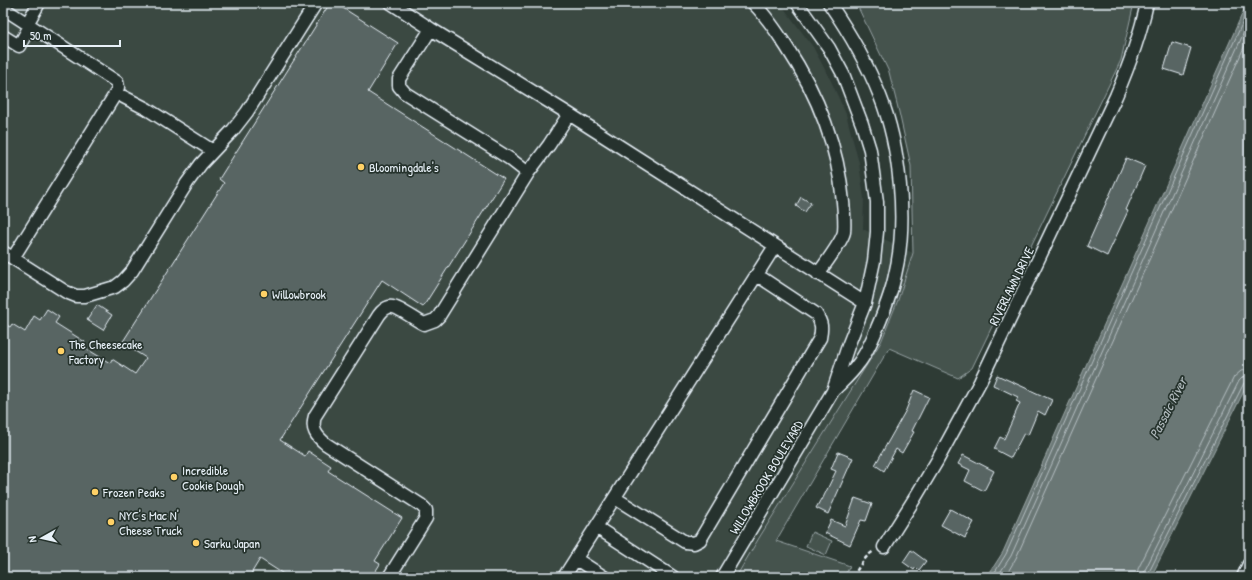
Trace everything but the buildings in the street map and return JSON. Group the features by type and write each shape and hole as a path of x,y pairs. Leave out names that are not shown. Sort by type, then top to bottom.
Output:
{"street":[{"path":"3,36 19,46 39,3"},
{"path":"3,8 117,82 118,87 116,93 8,255 66,292 76,296 85,296 114,287 123,281 132,270 179,194 213,151 233,130 247,112 316,3"},
{"path":"391,3 865,303"},
{"path":"753,3 778,34 798,65 812,92 831,138 840,177 844,234 818,274"},
{"name":"WILLOWBROOK BOULEVARD","path":"829,3 846,28 870,71 888,118 896,154 900,187 901,215 900,244 896,274 887,302 871,342 859,364 833,391"},
{"name":"RIVERLAWN DRIVE","path":"884,547 937,461 980,382 1116,96 1132,57 1142,27 1147,3"},
{"name":"WILLOWBROOK BOULEVARD","path":"722,577 833,391 848,346 865,303 874,261 877,232 877,202 870,150 856,106 843,74 829,48 801,4"},
{"path":"431,29 399,80 399,86 404,93 510,159 528,173"},
{"path":"116,93 147,109 213,151"},
{"path":"388,577 426,518 426,510 421,505 326,444 314,432 313,424 315,416 384,309 390,306 396,307 424,324 435,320 439,316 528,173 549,145 568,114"},
{"path":"564,577 775,246"},
{"path":"615,498 685,542 694,543 700,540 820,338 822,329 821,321 816,314 757,275"},
{"path":"596,527 673,577"},
{"path":"576,559 604,577"},
{"path":"1244,577 1249,564"}],"path":[{"path":"853,577 869,554 876,549 884,547"}],"shaded area":[{"path":"3,3 780,3 813,47 846,114 859,163 864,199 863,229 913,253 898,300 881,342 736,577 3,577"},
{"path":"856,3 1134,3 1121,60 972,368 958,378 889,348 776,541 850,566 844,577 736,577 881,342 898,300 913,253 911,166 899,112 889,72"},
{"path":"812,532 832,541 826,555 806,546"}],"water":[{"name":"Passaic River","path":"1247,3 1249,3 1249,381 1151,577 987,577 1003,552"}],"place":[{"name":"Bloomingdale's","path":"361,167"},
{"name":"Willowbrook","path":"264,294"},
{"name":"The Cheesecake Factory","path":"61,351"},
{"name":"Incredible Cookie Dough","path":"174,477"},
{"name":"Frozen Peaks","path":"95,492"},
{"name":"NYC's Mac N' Cheese Truck","path":"111,522"},
{"name":"Sarku Japan","path":"196,543"}]}
